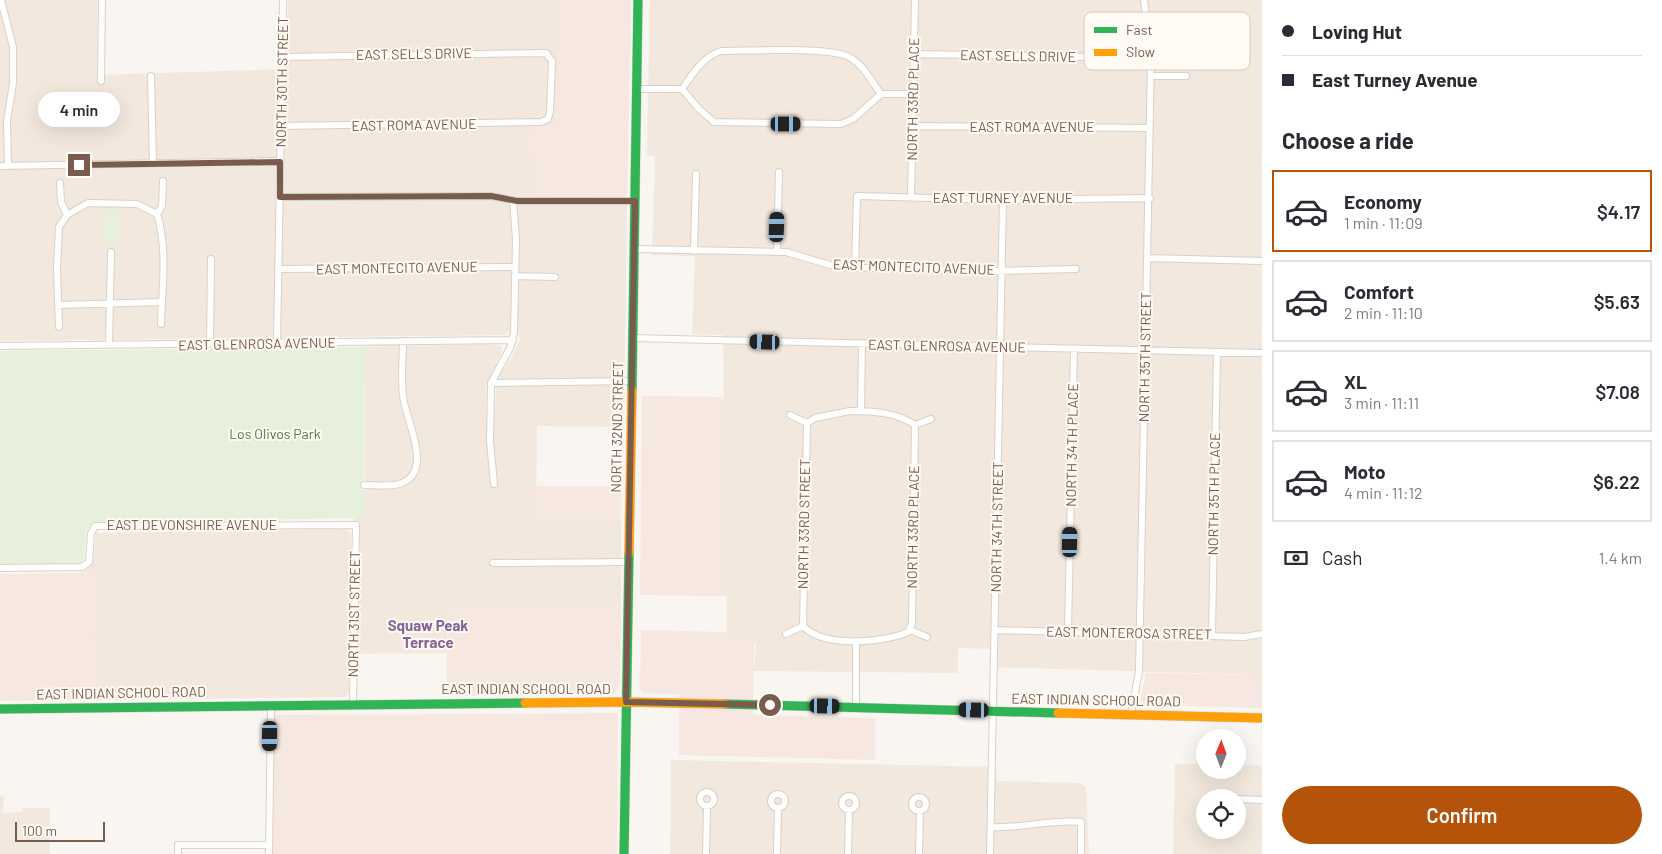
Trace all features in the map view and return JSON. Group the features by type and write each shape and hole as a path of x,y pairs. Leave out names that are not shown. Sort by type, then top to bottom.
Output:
{"main road":[{"name":"NORTH 32ND STREET","path":"624,854 638,0"},
{"name":"EAST INDIAN SCHOOL ROAD","path":"0,709 626,702 1262,718"}],"street":[{"path":"1,0 14,47 13,83 7,121 8,166"},
{"path":"101,82 102,0"},
{"name":"NORTH 30TH STREET","path":"277,344 283,0"},
{"name":"NORTH 33RD PLACE","path":"911,197 915,0"},
{"path":"682,89 703,61 712,54 721,51 809,52 837,54 850,58 859,65 881,94"},
{"name":"EAST SELLS DRIVE","path":"282,57 546,53 552,61 550,112 548,119"},
{"name":"EAST SELLS DRIVE","path":"914,54 1084,57"},
{"name":"NORTH 35TH STREET","path":"1131,714 1136,692 1140,634 1151,70"},
{"path":"151,76 153,163"},
{"path":"1151,76 1186,76"},
{"path":"636,89 682,89 699,109 714,122 749,124 841,124 853,119 881,94 914,94"},
{"name":"EAST ROMA AVENUE","path":"280,126 445,125 541,122 548,119"},
{"name":"EAST ROMA AVENUE","path":"913,126 1150,128"},
{"path":"0,166 280,162"},
{"path":"777,252 779,172"},
{"path":"694,250 696,174"},
{"path":"161,324 164,254 157,214 162,206 163,182"},
{"path":"60,183 61,202 67,215"},
{"path":"280,197 491,196 513,200 635,201"},
{"name":"EAST TURNEY AVENUE","path":"855,267 857,196 1002,200 1150,198"},
{"path":"494,484 490,442 491,383 513,340 515,267 513,200"},
{"name":"NORTH 34TH STREET","path":"990,854 1002,200"},
{"path":"59,327 60,305 57,270 59,226 67,215 88,204 137,204 157,214"},
{"name":"EAST MONTECITO AVENUE","path":"634,249 777,252 794,254 836,267 1001,270 1076,269"},
{"path":"109,345 111,252"},
{"path":"1148,258 1262,261"},
{"path":"210,344 211,259"},
{"name":"EAST MONTECITO AVENUE","path":"278,270 515,267"},
{"path":"515,276 555,277"},
{"path":"60,305 161,302"},
{"name":"EAST GLENROSA AVENUE","path":"632,338 1262,353"},
{"name":"EAST GLENROSA AVENUE","path":"0,346 513,340"},
{"path":"364,485 398,485 410,478 416,465 417,450 403,398 403,341"},
{"path":"860,411 862,344"},
{"name":"NORTH 34TH PLACE","path":"1068,631 1074,349"},
{"name":"NORTH 35TH PLACE","path":"1212,636 1217,352"},
{"path":"491,383 632,382"},
{"path":"790,415 806,423 815,418 860,411 889,414 915,425 931,419"},
{"name":"NORTH 33RD STREET","path":"803,626 806,423"},
{"name":"NORTH 33RD PLACE","path":"910,630 915,425"},
{"name":"EAST DEVONSHIRE AVENUE","path":"0,568 82,567 89,562 91,533 96,526 356,525"},
{"name":"NORTH 31ST STREET","path":"353,704 356,525"},
{"path":"493,562 629,562"},
{"path":"786,634 803,626 817,635 856,642 899,636 910,630 927,637"},
{"name":"EAST MONTEROSA STREET","path":"995,630 1212,636 1255,636 1262,634"},
{"path":"856,642 856,707"},
{"path":"269,854 271,705"},
{"path":"1246,799 1262,800"},
{"path":"706,854 707,806"},
{"path":"777,854 778,808"},
{"path":"848,854 849,811"},
{"path":"919,854 920,812"},
{"path":"991,827 1028,827 1058,821 1081,822 1082,854"},
{"path":"178,854 178,845 269,845"}],"shaded area":[{"path":"0,0 97,0 98,75 286,69 288,0 561,0 555,125 526,158 534,158 535,197 627,196 624,427 537,426 536,521 621,520 621,604 448,604 447,653 358,654 360,529 353,518 365,490 365,347 493,344 502,347 486,388 487,426 493,425 497,379 511,358 521,337 509,331 505,335 0,341"},
{"path":"561,0 631,0 627,196 535,197 534,159 526,158 529,127 555,125"},
{"path":"650,0 1262,0 1262,675 990,667 990,649 958,648 958,673 754,671 756,643 727,641 723,335 692,334 695,256 652,255 655,156 647,155"},
{"path":"642,396 725,397 727,596 640,595"},
{"path":"536,486 621,486 621,520 536,522"},
{"path":"346,529 351,533 349,691 346,697 94,700 96,575 88,568 94,558 96,533"},
{"path":"88,568 96,575 94,700 0,701 0,574 77,573"},
{"path":"448,604 621,604 620,683 615,694 446,696"},
{"path":"641,630 726,632 727,641 754,643 753,715 875,718 875,760 679,755 679,694 643,693 640,689"},
{"path":"1146,673 1262,675 1262,708 1143,705 1140,700"},
{"path":"618,713 617,854 272,854 275,715"},
{"path":"671,760 996,767 997,781 1079,783 1086,787 1089,854 670,854"},
{"path":"1175,764 1196,764 1196,779 1246,779 1246,765 1262,766 1262,854 1173,854"},
{"path":"0,795 4,796 3,813 22,812 22,808 50,808 50,854 0,854"}],"green space":[{"path":"102,210 121,210 120,244 102,244"},
{"name":"Los Olivos Park","path":"365,347 364,481 361,481 360,489 365,490 365,518 98,522 86,530 84,558 81,563 0,564 0,351"}],"traffic: fast":[{"path":"632,390 638,0"},
{"path":"624,854 629,553"},
{"path":"0,709 525,703"},
{"path":"724,704 1058,713"}],"traffic: slow":[{"path":"629,553 632,390"},
{"path":"525,703 626,702 724,704"},
{"path":"1058,713 1262,718"}],"district":[{"name":"Squaw Peak Terrace","path":"428,634"}],"route":[{"path":"79,165 280,162 280,197 491,196 517,201 544,202 635,201 626,702 770,705"}]}
